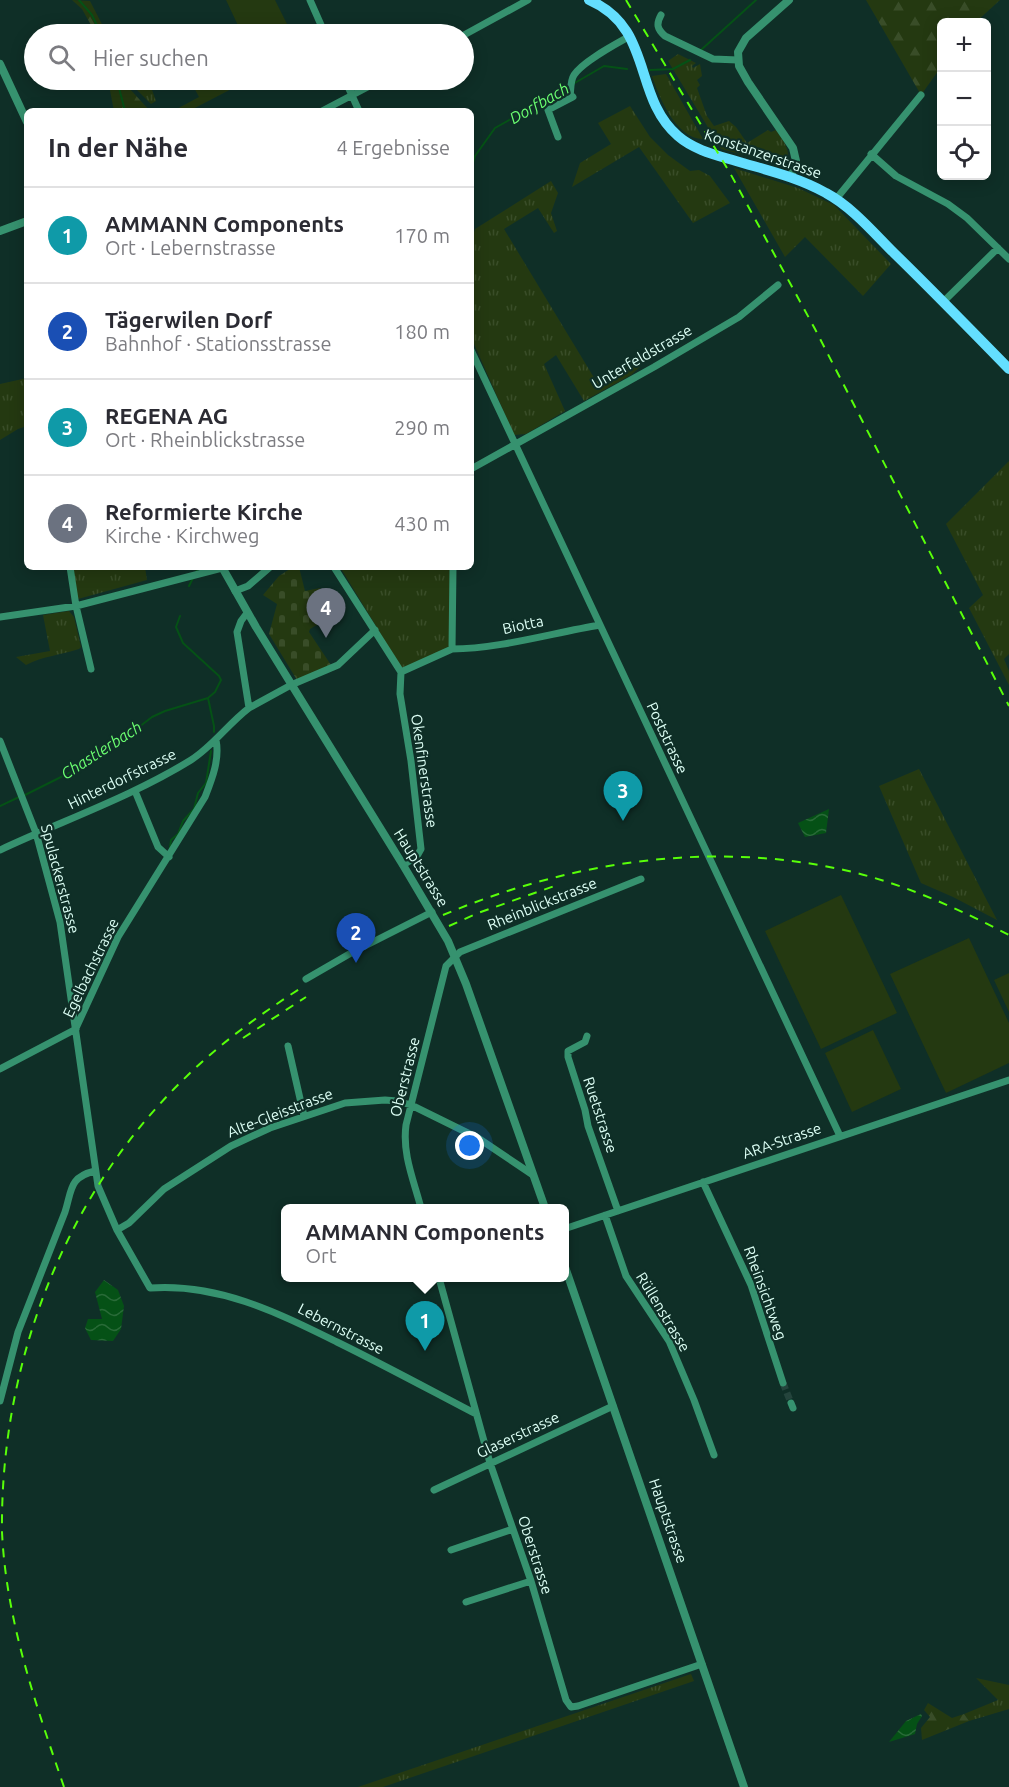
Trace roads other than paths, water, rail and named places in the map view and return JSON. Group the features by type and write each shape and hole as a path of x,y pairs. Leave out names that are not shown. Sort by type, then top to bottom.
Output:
{"main road":[{"name":"Konstanzerstrasse","path":"589,0 612,14 630,36 659,113 679,137 713,154 791,177 836,199 864,223 1009,369"}],"street":[{"path":"310,0 321,24"},
{"path":"474,30 528,0"},
{"path":"789,0 746,38 738,52 738,60 748,82 793,148 796,160 791,177"},
{"path":"661,15 657,23 658,30 665,36 713,59 738,60"},
{"path":"558,137 548,111 571,92 576,72 598,55 630,36"},
{"path":"0,64 24,116"},
{"path":"350,90 358,108"},
{"path":"328,108 362,90"},
{"path":"836,199 921,95"},
{"path":"871,154 896,176 961,213 1009,259"},
{"path":"0,231 24,222"},
{"path":"943,302 998,248"},
{"name":"Unterfeldstrasse","path":"474,467 739,317 778,285"},
{"name":"Poststrasse","path":"474,356 840,1136"},
{"path":"70,570 76,606 91,669"},
{"path":"0,617 76,606 216,570"},
{"name":"Hauptstrasse","path":"223,570 291,685 432,912 455,956 543,1204"},
{"path":"256,578 257,570"},
{"path":"235,591 248,585 266,570"},
{"path":"336,570 401,672 452,649 453,570"},
{"path":"248,613 241,621 237,632 249,708"},
{"name":"Biotta","path":"452,649 476,649 600,625"},
{"name":"Hinterdorfstrasse","path":"0,850 135,791 192,759 216,740 249,708 291,685 338,665 375,630"},
{"name":"Okenfinerstrasse","path":"401,672 400,694 411,761 421,849 417,856 403,865"},
{"name":"Egelbachstrasse","path":"150,1288 105,1205 95,1171 76,1029 118,937 205,797 214,775 218,748 216,740"},
{"name":"Spulackerstrasse","path":"0,741 36,833 60,922 76,1029"},
{"path":"135,791 158,847 169,857"},
{"name":"Rheinblickstrasse","path":"455,956 641,879"},
{"path":"306,979 351,952 432,912"},
{"name":"Oberstrasse","path":"420,1204 404,1144 411,1105 446,966 455,956"},
{"path":"0,1069 76,1029"},
{"name":"Ruetstrasse","path":"587,1036 585,1042 568,1051 568,1057 588,1126 618,1210"},
{"path":"288,1046 304,1116"},
{"name":"ARA-Strasse","path":"569,1227 1009,1080"},
{"name":"Alte-Gleisstrasse","path":"117,1230 129,1223 164,1189 231,1146 304,1116 345,1103 391,1101 411,1105 478,1138 533,1175"},
{"path":"0,1401 18,1332 70,1191 78,1178 95,1171"},
{"name":"Rheinsichtweg","path":"703,1182 751,1285 783,1383"},
{"name":"Rüllenstrasse","path":"605,1215 626,1276 669,1341 714,1455"},
{"name":"Hauptstrasse","path":"569,1278 744,1787"},
{"name":"Oberstrasse","path":"440,1282 490,1463 531,1581 566,1700 572,1707 578,1706 702,1664"},
{"name":"Lebernstrasse","path":"150,1288 168,1287 214,1293 240,1298 265,1307 350,1348 476,1414"},
{"name":"Glaserstrasse","path":"434,1490 613,1406"},
{"path":"451,1550 513,1529"},
{"path":"466,1602 531,1581"}],"water":[{"path":"829,809 826,833 805,837 798,823"},
{"path":"104,1280 118,1290 124,1306 121,1329 113,1341 91,1340 85,1328 88,1319 102,1319 95,1292"},
{"path":"921,1714 915,1734 889,1742 906,1721"}],"waterway":[{"path":"79,0 96,24"},
{"name":"Dorfbach","path":"701,50 756,0"},
{"name":"Dorfbach","path":"650,70 673,69 690,60"},
{"name":"Dorfbach","path":"573,84 604,66 627,69"},
{"name":"Dorfbach","path":"474,159 495,128 568,87"},
{"path":"120,90 124,108"},
{"name":"Chastlerbach","path":"189,586 193,578"},
{"name":"Chastlerbach","path":"25,795 79,768 109,743 126,737 152,717 208,698 215,692 221,680 183,643 176,627 180,616"},
{"path":"208,698 214,732"},
{"path":"170,848 171,840 178,834 183,821 194,809 198,793 206,783 211,751"},
{"name":"Chastlerbach","path":"0,806 19,797"}],"tunnel":[{"path":"783,1383 791,1403"}],"railway":[{"path":"626,0 730,173 815,329 1009,706"},
{"path":"443,915 540,881 590,870 640,861 691,857 742,857 793,861 866,875 929,897 1009,935"},
{"path":"449,926 478,913 560,884"},
{"path":"64,1787 43,1725 16,1630 9,1597 2,1532 4,1469 13,1406 27,1344 48,1284 74,1227 106,1173 144,1122 187,1076 229,1039 304,986"},
{"path":"243,1038 306,997"}],"place":[{"name":"Reformierte Kirche","path":"326,638"},
{"name":"REGENA AG","path":"623,821"},
{"name":"Tägerwilen Dorf","path":"356,963"},
{"name":"AMMANN Components","path":"425,1351"}]}
